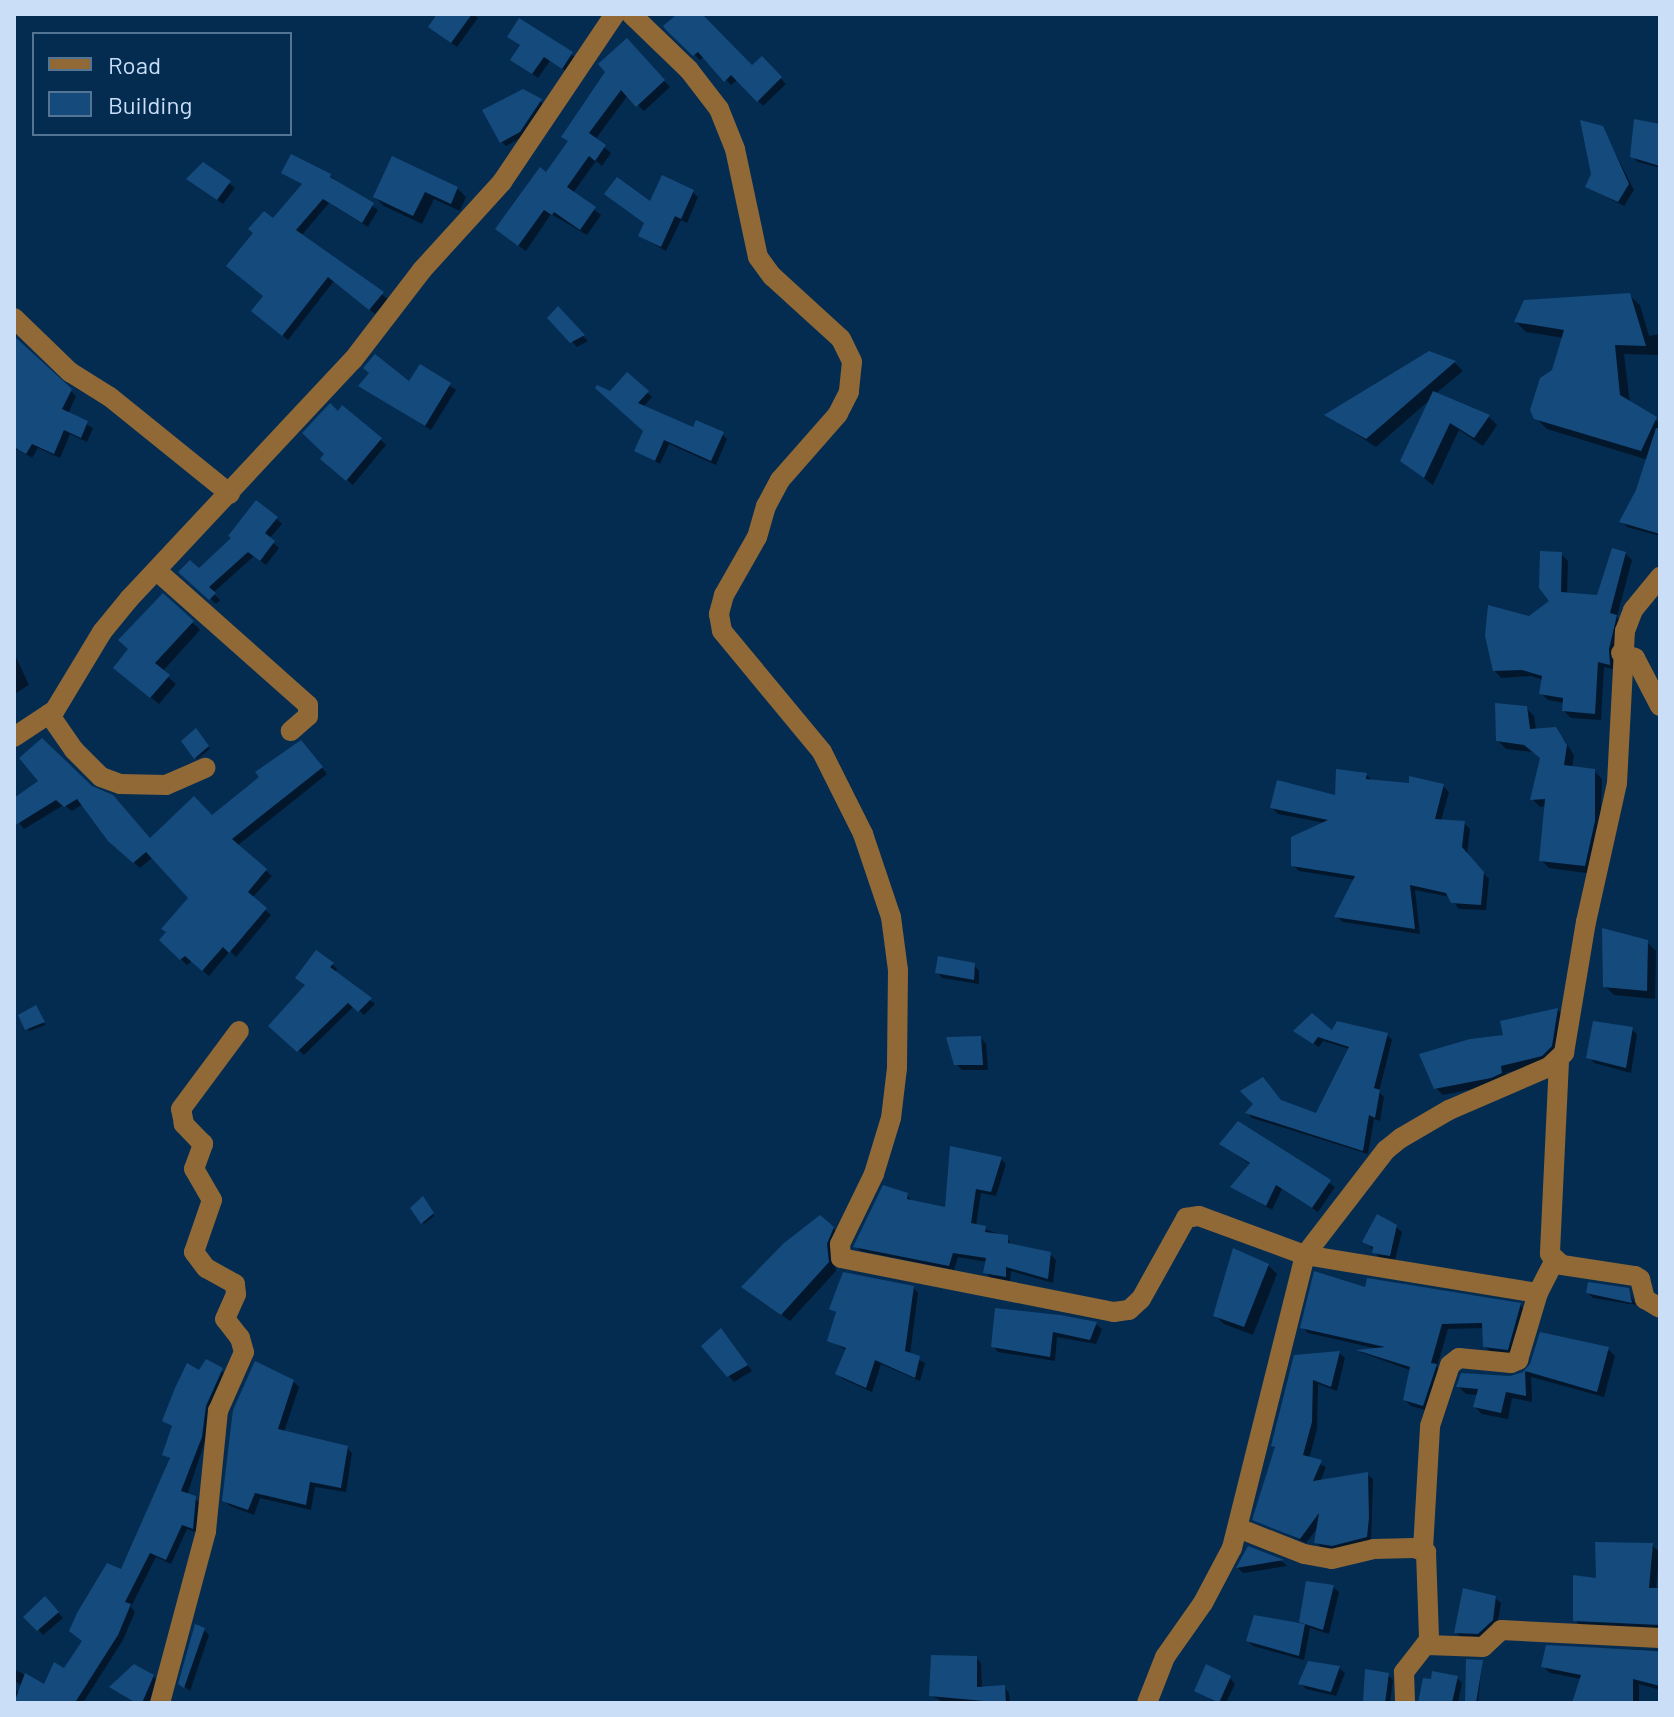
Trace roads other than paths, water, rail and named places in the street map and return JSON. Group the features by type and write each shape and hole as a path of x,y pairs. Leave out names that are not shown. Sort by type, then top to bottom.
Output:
{"street":[{"path":"14,737 49,714 66,696 102,632 353,360 422,270 502,182 615,14"},
{"path":"631,14 689,70 719,109 735,149 758,257 772,276 841,339 852,362 849,392 838,414 780,480 766,506 751,550 724,595 719,614 722,631 822,752 863,834 891,917 898,970 897,1068 891,1118 874,1174 838,1253 850,1263 1114,1312 1129,1310 1141,1299 1186,1218 1199,1216 1305,1255 1538,1293"},
{"path":"14,318 70,372 110,397 230,494"},
{"path":"157,571 308,705 308,716 291,731"},
{"path":"1660,577 1633,610 1621,653 1617,783 1578,966 1568,1043 1559,1061 1550,1254 1554,1261 1635,1276 1640,1279 1645,1299 1660,1308"},
{"path":"1621,653 1635,658 1660,706"},
{"path":"49,714 74,750 101,777 120,784 166,785 205,768"},
{"path":"160,1703 206,1531 218,1411 244,1352 240,1338 225,1319 236,1294 235,1284 206,1268 194,1252 212,1200 194,1169 203,1144 184,1124 181,1109 239,1031"},
{"path":"1147,1703 1165,1657 1203,1603 1232,1548 1282,1334 1305,1255 1386,1150 1401,1138 1426,1121 1559,1061"},
{"path":"1405,1703 1404,1672 1427,1645 1428,1557 1423,1549 1430,1426 1450,1365 1459,1358 1515,1363 1538,1293 1554,1261"},
{"path":"1238,1528 1304,1554 1332,1559 1374,1549 1423,1549"},
{"path":"1427,1645 1483,1647 1501,1630 1660,1638"}]}
